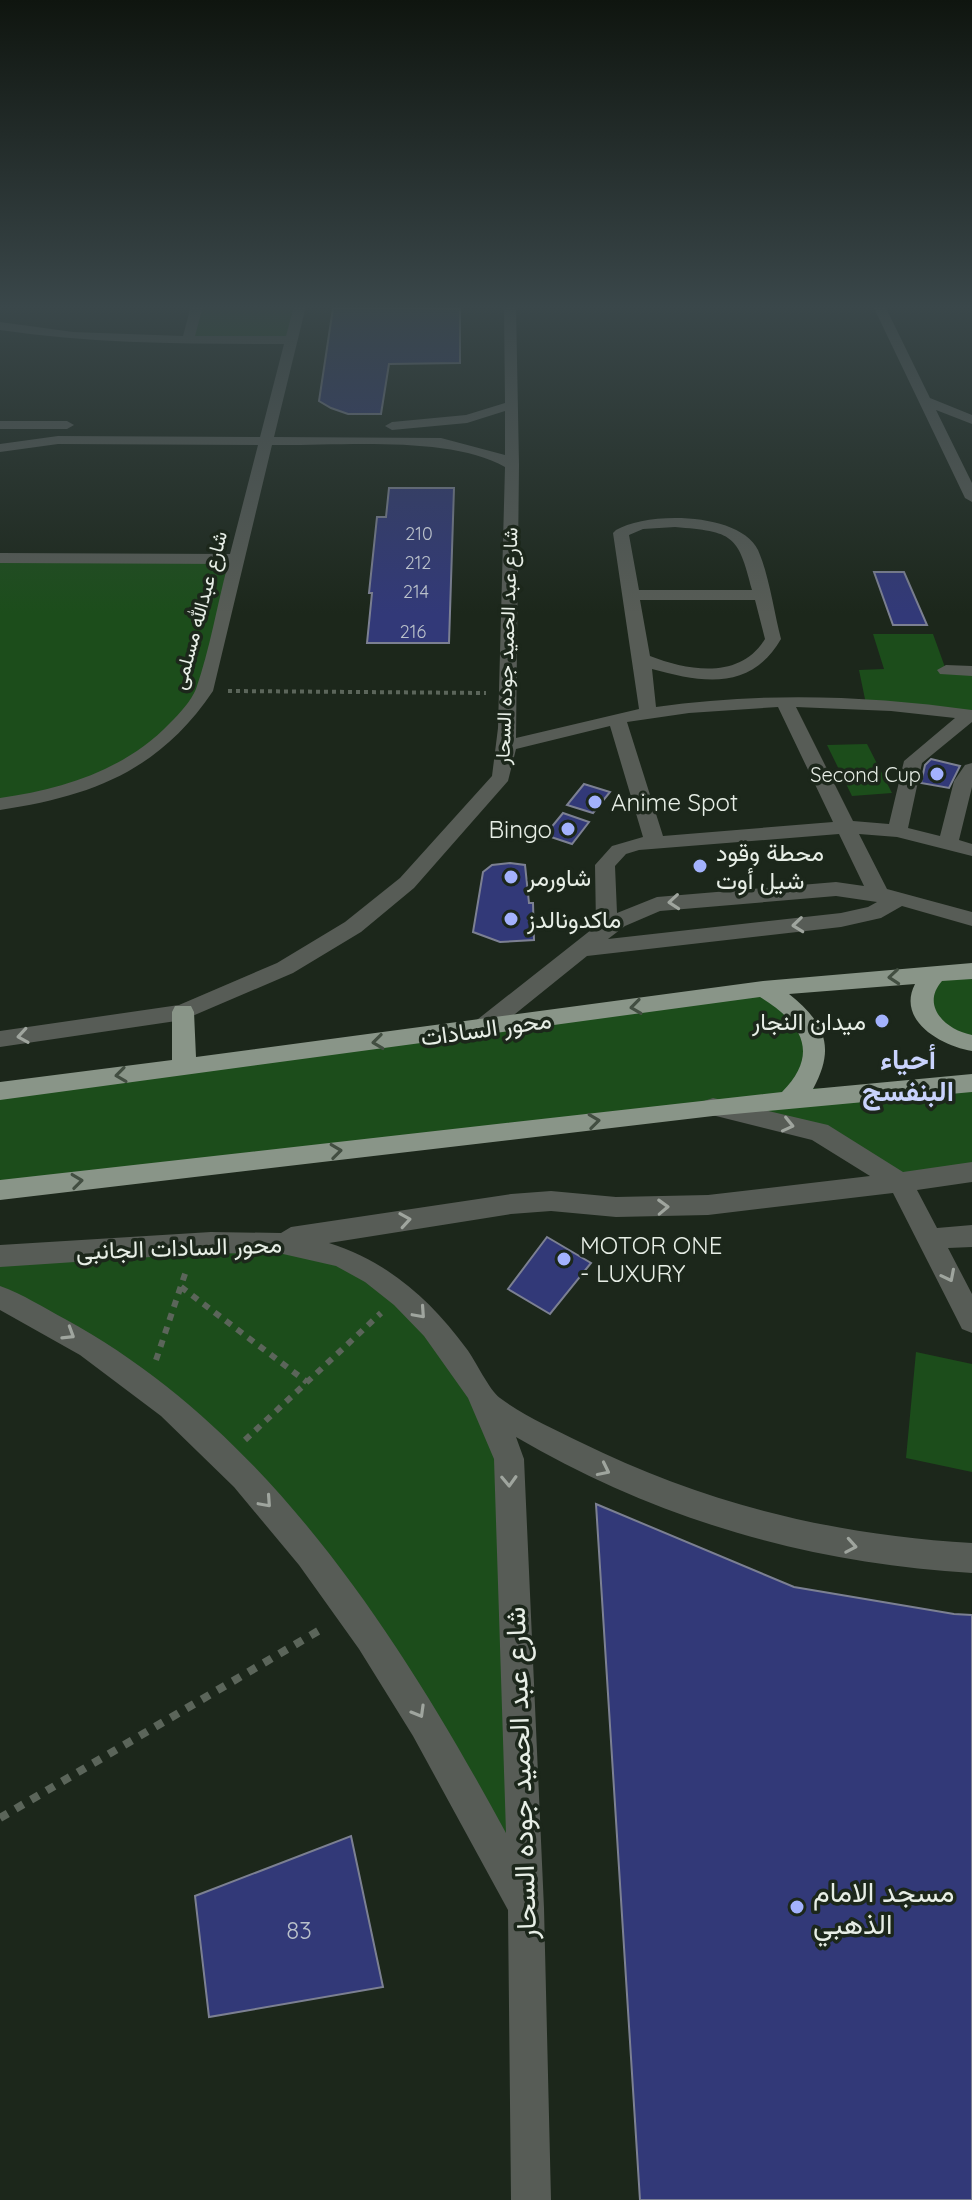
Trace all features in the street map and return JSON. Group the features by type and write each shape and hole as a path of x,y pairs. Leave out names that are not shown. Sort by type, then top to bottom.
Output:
{"main road":[{"name":"محور السادات","path":"0,1091 763,989 972,971"},
{"path":"937,973 923,988 922,1008 936,1027 948,1035 972,1043"},
{"path":"763,989 794,1008 805,1021 816,1049 810,1077 788,1100"},
{"path":"183,1012 184,1066"},
{"path":"0,1190 713,1107 972,1083"}],"street":[{"name":"شارع عبدالله مسلمى","path":"0,804 46,799 120,770 174,732 192,711 204,691 274,409"},
{"path":"380,426 440,423 467,419 499,409"},
{"name":"شارع عبد الحميد جوده السحار","path":"183,1012 285,968 353,927 407,883 501,777 506,746 511,409"},
{"path":"929,409 972,498"},
{"path":"944,409 972,420"},
{"path":"0,425 207,425"},
{"path":"0,448 58,440 269,429 441,442 493,454 512,465"},
{"path":"957,468 972,456"},
{"path":"642,659 687,673 713,674 737,670 756,662 768,652 773,639 750,550 732,533 695,525 648,524 636,524 621,533 648,713"},
{"path":"0,558 236,559"},
{"path":"631,595 762,595"},
{"path":"946,670 972,671"},
{"path":"784,701 846,827 889,896"},
{"path":"506,746 617,719 715,705 784,701 894,705 971,715"},
{"path":"897,831 913,761 971,715"},
{"path":"617,719 655,842"},
{"path":"948,844 964,781 972,769"},
{"path":"607,931 604,870 608,859 627,846 846,827 897,831 972,850"},
{"path":"481,1029 629,914 657,904 836,889 889,896 972,919"},
{"path":"583,950 841,920 874,913 889,896"},
{"path":"0,1039 183,1012"},
{"path":"713,1107 819,1132 900,1182 972,1321"},
{"path":"273,1240 511,1204 551,1201 616,1207 708,1205 972,1172"},
{"path":"929,1239 972,1236"},
{"name":"محور السادات الجانبى","path":"0,1256 273,1240 328,1251 379,1276 402,1293 460,1358"},
{"path":"0,1297 57,1327 147,1388 226,1459 273,1509 412,1698 462,1784 526,1908"},
{"name":"شارع عبد الحميد جوده السحار","path":"460,1358 500,1432 509,1459 526,1908 531,2200"},
{"path":"486,1406 564,1451 620,1478 694,1507 774,1531 855,1547 972,1558"}],"path":[{"path":"204,691 507,693"},
{"path":"147,1388 196,1243"},
{"path":"181,1287 307,1382"},
{"path":"226,1459 402,1293"},
{"path":"0,1818 350,1612"}],"green space":[{"path":"0,558 236,559 192,711 120,770 0,804"},
{"path":"873,634 933,634 946,670 972,671 972,715 866,704 859,670 884,669"},
{"path":"867,744 892,793 852,796 827,745"},
{"path":"972,971 972,1043 948,1035 923,988 929,980"},
{"path":"763,989 805,1021 801,1089 972,1083 972,1172 900,1182 852,1151 717,1108 0,1190 0,1091"},
{"path":"244,1240 379,1276 500,1432 526,1908 462,1784 226,1459 0,1297 0,1256"},
{"path":"916,1352 972,1364 972,1472 906,1458"}],"building":[{"path":"333,409 382,409 381,414 348,414"},
{"path":"389,488 454,488 449,643 367,643 377,517 386,517"},
{"path":"874,572 904,572 927,625 893,625"},
{"path":"931,759 960,766 949,788 921,783 925,765"},
{"path":"584,784 610,792 593,813 567,805"},
{"path":"563,813 589,822 572,844 545,835"},
{"path":"492,865 525,865 529,903 533,903 534,940 500,942 473,932 483,872"},
{"path":"547,1237 591,1263 550,1314 508,1289"},
{"name":"مسجد الامام الذهبي","path":"596,1504 794,1587 972,1615 972,2200 640,2200"},
{"path":"351,1836 383,1987 209,2017 195,1896"}],"place":[{"name":"Second Cup","path":"937,774"},
{"name":"Anime Spot","path":"595,802"},
{"name":"Bingo","path":"568,829"},
{"name":"محطة وقود شيل أوت","path":"700,866"},
{"name":"شاورمر","path":"511,877"},
{"name":"ماكدونالدز","path":"511,919"},
{"name":"ميدان النجار","path":"882,1021"},
{"name":"MOTOR ONE - LUXURY","path":"564,1259"},
{"name":"مسجد الامام الذهبي","path":"797,1907"}],"district":[{"name":"أحياء البنفسج","path":"908,1074"}]}
